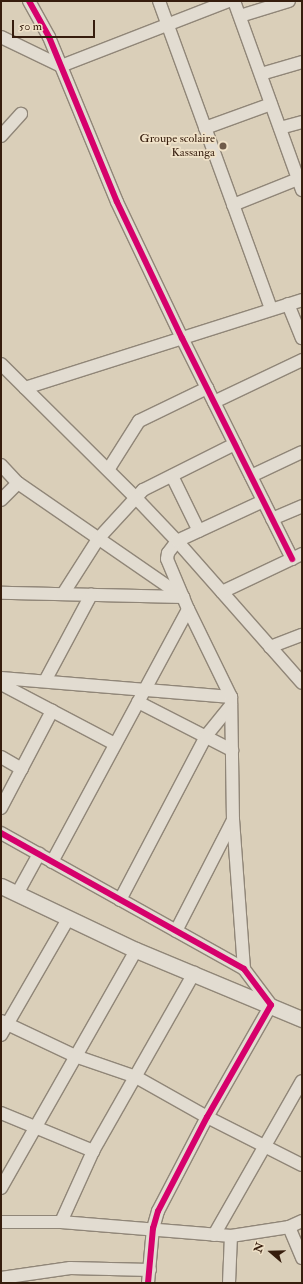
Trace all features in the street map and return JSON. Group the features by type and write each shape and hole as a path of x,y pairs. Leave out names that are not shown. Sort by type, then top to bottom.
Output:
{"street":[{"path":"29,1 49,37 117,202 182,338 272,519 299,556 222,592"},
{"path":"159,1 271,309"},
{"path":"1,37 61,66 229,1"},
{"path":"233,205 301,187 234,1"},
{"path":"240,16 289,1"},
{"path":"261,74 302,62"},
{"path":"205,128 271,104"},
{"path":"1,136 21,114"},
{"path":"280,128 302,122"},
{"path":"25,388 302,300"},
{"path":"288,304 302,338"},
{"path":"214,402 302,360"},
{"path":"1,364 136,498 177,541 270,647 300,678"},
{"path":"108,470 139,421 207,388"},
{"path":"63,594 98,539 143,490 235,444"},
{"path":"251,476 302,452"},
{"path":"1,466 18,483 183,597"},
{"path":"172,476 199,531"},
{"path":"1,500 18,483"},
{"path":"244,969 233,820 231,701 188,609 168,559 170,548 177,541 263,501"},
{"path":"272,519 302,506"},
{"path":"1,593 183,597"},
{"path":"45,682 91,595"},
{"path":"52,862 188,609"},
{"path":"270,647 302,635"},
{"path":"1,678 144,690 231,701"},
{"path":"1,684 115,744"},
{"path":"120,900 206,736 231,701"},
{"path":"138,702 232,750"},
{"path":"1,808 52,711"},
{"path":"1,757 22,769"},
{"path":"176,931 233,820"},
{"path":"1,833 244,969 271,1005"},
{"path":"18,894 39,854"},
{"path":"2,889 18,894 136,950 302,1019"},
{"path":"68,919 3,1027 75,1056 136,1077 207,1117 302,1165"},
{"path":"1,1188 136,950"},
{"path":"61,1222 93,1151 194,973"},
{"path":"148,1283 153,1228 158,1211 207,1117 271,1005"},
{"path":"214,1235 302,1081"},
{"path":"1,1113 93,1151"},
{"path":"1,1222 61,1222 153,1228 231,1236 289,1227 302,1221"},
{"path":"289,1227 302,1258"},
{"path":"229,1283 231,1236"},
{"path":"1,1278 70,1268 150,1270"}],"cycle path":[{"path":"29,1 49,37 117,202 182,338 292,559"},
{"path":"1,833 244,969 271,1005 207,1117 158,1211 153,1228 148,1283"}],"place":[{"name":"Groupe scolaire Kassanga","path":"223,146"}]}
